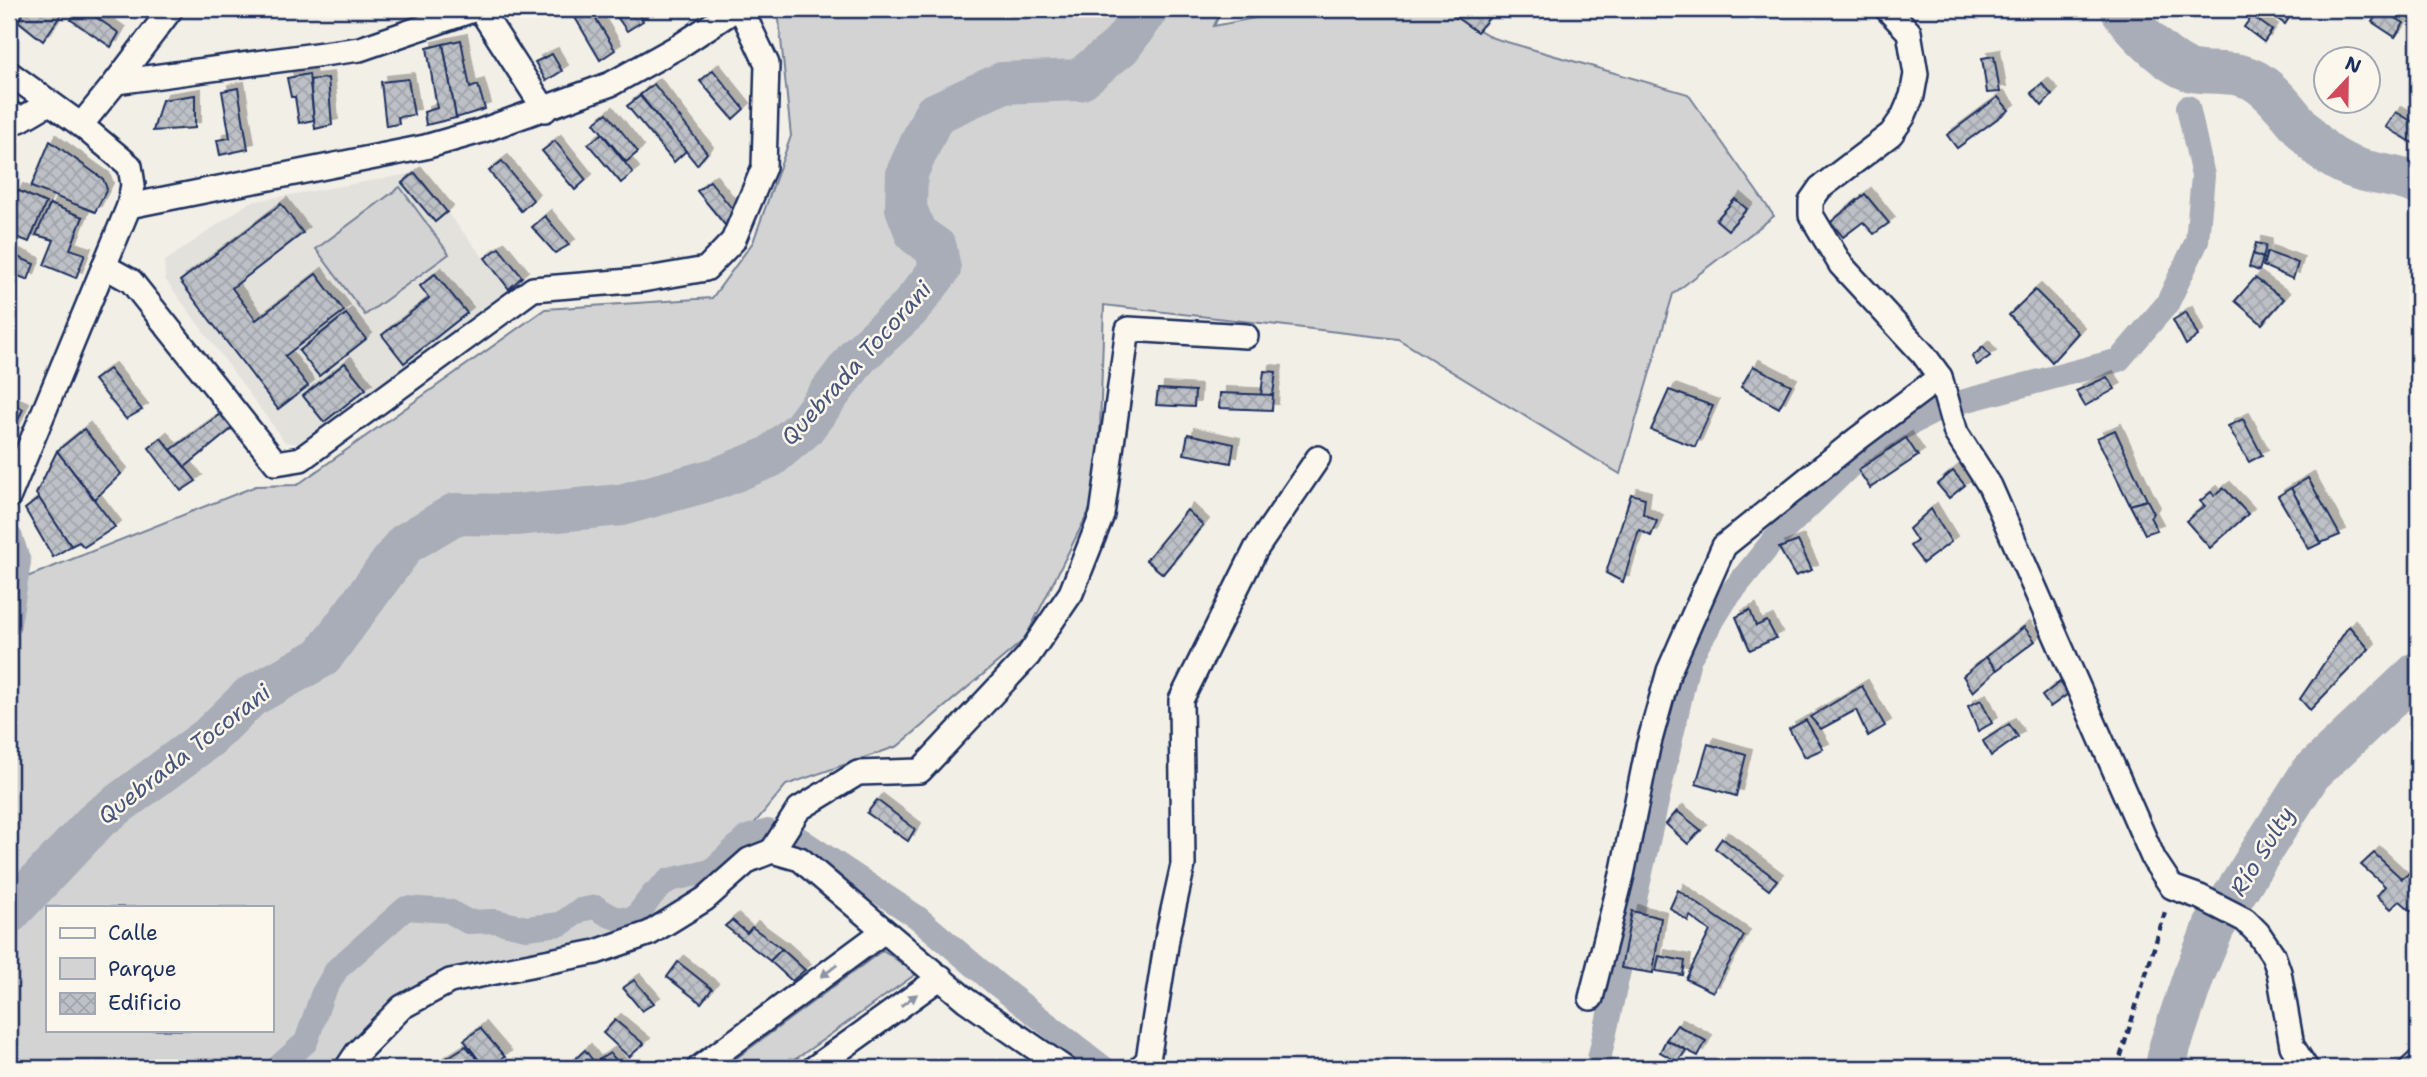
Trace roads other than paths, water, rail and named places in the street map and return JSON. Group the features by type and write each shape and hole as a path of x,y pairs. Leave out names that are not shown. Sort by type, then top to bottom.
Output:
{"street":[{"path":"81,125 171,9"},
{"path":"116,82 360,49 478,9 545,110"},
{"path":"104,266 131,281 276,463 301,459 533,289 642,280 705,269 733,241 764,167 767,64 739,9 611,84 545,110 425,147 129,206"},
{"path":"1888,9 1909,32 1915,53 1916,74 1912,96 1903,117 1891,134 1820,188 1811,201 1811,215 1840,265 1924,355 1940,377 1956,432 1990,486 2154,860 2172,887 2200,897 2245,920 2258,933 2273,955 2279,972 2292,1046 2306,1068"},
{"path":"9,73 81,125 130,166 134,185 129,206 9,496"},
{"path":"9,112 20,120 49,103"},
{"path":"347,1068 401,1007 450,981 596,952 650,933 705,899 749,860 772,851 799,809 859,773 920,771 1028,656 1071,593 1102,516 1128,329 1246,336"},
{"path":"1591,998 1622,875 1648,747 1669,671 1724,546 1856,440 1940,377"},
{"path":"1140,1068 1148,1060 1168,933 1183,865 1181,700 1256,550 1318,458"},
{"path":"772,851 800,859 967,1000 1064,1068"},
{"path":"699,1068 884,931"},
{"path":"814,1068 941,977"}],"waterway":[{"name":"Quebrada Tocorani","path":"9,913 97,820 209,737 250,697 322,657 405,544 455,514 515,515 621,505 718,478 770,457 803,429 858,356 910,308 940,269 936,248 916,234 906,208 907,173 934,114 1002,83 1079,80 1120,47 1148,9"},
{"name":"Quebrada Tocorani","path":"2121,9 2153,46 2174,63 2193,71 2236,74 2260,84 2313,141 2332,157 2353,168 2418,184"},
{"path":"1949,405 2119,360 2167,304 2197,241 2203,176 2188,107"},
{"path":"1597,1068 1689,659 1726,599 1772,542 1876,441 1936,411"},
{"path":"9,624 19,562 11,538"},
{"name":"Río Sulty","path":"2166,1068 2170,1046 2194,975 2214,927 2310,774 2418,672"},
{"path":"277,1068 306,1042 322,995 337,969 406,908 449,911 468,922 495,921 526,928 561,924 580,910 596,907 614,917 635,918 653,894 669,880 711,871 747,837 768,831"},
{"path":"795,836 917,917 996,984 1104,1068"}]}
